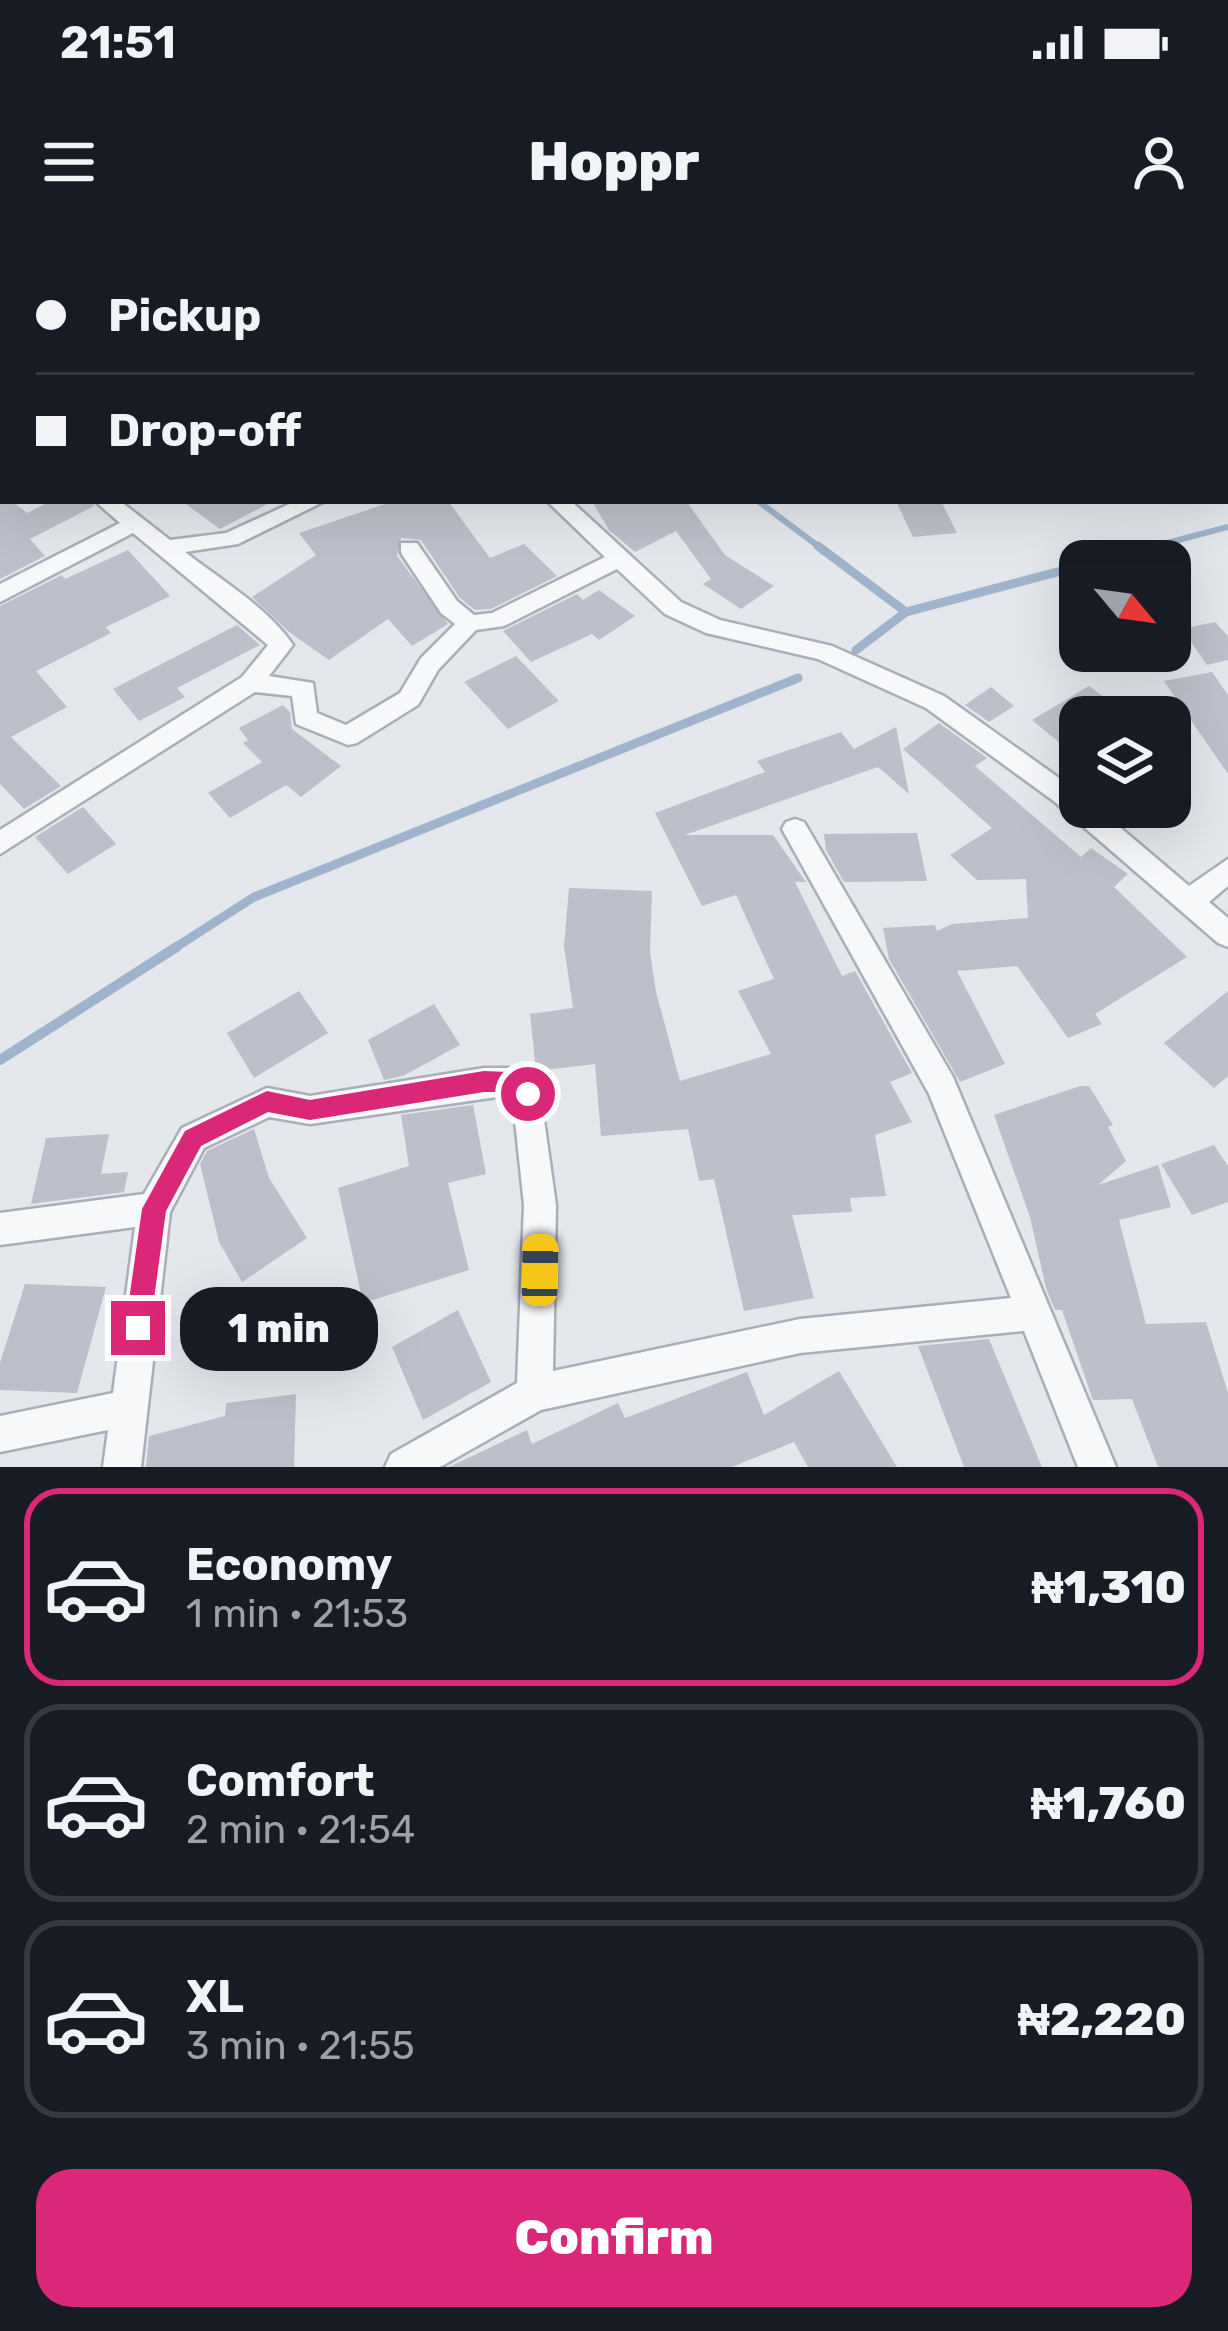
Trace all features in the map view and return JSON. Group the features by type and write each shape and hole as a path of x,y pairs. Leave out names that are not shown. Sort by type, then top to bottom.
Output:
{"street":[{"path":"0,843 250,683 281,645 264,626 110,504"},
{"path":"165,548 230,539 307,504"},
{"path":"561,504 674,608 714,626 824,652 935,702 1064,795 1228,935"},
{"path":"0,594 134,524"},
{"path":"409,548 449,607 469,623"},
{"path":"250,683 304,689 305,718 348,736 409,699 416,680 469,623 496,620 621,558"},
{"path":"795,829 942,1087 1096,1467"},
{"path":"1189,902 1228,870"},
{"path":"122,1467 154,1209 193,1138 267,1102 310,1110 484,1082 508,1082 528,1094 540,1205 536,1393"},
{"path":"0,1229 154,1209"},
{"path":"404,1467 536,1393 800,1336 1031,1313"},
{"path":"0,1434 127,1408"}],"building":[{"path":"0,504 16,504 27,513 45,504 93,504 30,539 45,556 0,579"},
{"path":"186,504 267,504 220,529"},
{"path":"385,504 450,504 490,558 524,544 557,576 491,609 475,610 460,598 421,540 401,538 397,556 448,624 412,646 388,619 329,660 289,632 252,597 316,555 299,533"},
{"path":"594,504 688,504 725,555 774,586 741,609 703,584 711,579 676,531 635,552 609,530"},
{"path":"897,504 942,504 957,533 913,537"},
{"path":"128,550 170,596 106,627 111,633 36,671 67,707 11,737 61,786 24,809 0,784 0,606"},
{"path":"599,590 635,616 599,640 592,634 531,662 503,631 577,594 583,600"},
{"path":"1215,622 1228,636 1228,660 1207,665 1191,642 1191,627"},
{"path":"237,625 260,645 177,688 185,697 139,721 113,689"},
{"path":"516,656 559,701 508,729 464,682"},
{"path":"1212,672 1228,695 1228,774 1191,720 1191,696 1174,696 1164,681"},
{"path":"1089,686 1102,696 1072,696"},
{"path":"991,687 1014,706 989,722 965,705"},
{"path":"1059,704 1059,742 1032,720"},
{"path":"283,705 290,712 292,729 341,766 301,797 286,785 230,818 208,793 262,762 243,743 248,740 239,728"},
{"path":"939,723 987,758 975,766 1081,857 1091,848 1128,874 1114,887 1187,957 1095,1014 1102,1024 1068,1038 1017,966 957,971 1005,1064 960,1082 889,959 883,928 935,925 937,931 952,924 1028,918 1026,879 977,880 950,855 992,828 903,749"},
{"path":"896,727 909,794 878,767 685,835 773,835 806,882 795,882 842,976 855,971 912,1073 890,1082 912,1122 875,1135 886,1196 850,1198 852,1212 792,1215 814,1298 744,1311 714,1179 699,1181 688,1129 601,1136 595,1064 536,1071 530,1014 573,1008 564,946 569,888 652,891 650,952 680,1081 771,1054 738,991 774,979 736,895 702,906 655,813 765,772 757,761 841,732 854,749"},
{"path":"83,807 116,844 68,874 35,837"},
{"path":"917,833 927,881 844,882 826,850 824,834"},
{"path":"299,991 328,1033 254,1078 227,1033"},
{"path":"1228,991 1228,1076 1214,1088 1164,1043"},
{"path":"434,1004 460,1045 403,1076 384,1080 368,1040"},
{"path":"1089,1086 1113,1125 1108,1127 1126,1161 1098,1185 1158,1165 1171,1207 1119,1220 1146,1324 1206,1322 1228,1393 1228,1467 1158,1467 1132,1399 1093,1400 1062,1310 1055,1310 1046,1288 1030,1217 994,1115"},
{"path":"473,1105 486,1174 448,1183 469,1270 363,1303 338,1188 409,1166 401,1115"},
{"path":"254,1129 269,1178 307,1238 242,1282 219,1242 200,1164 207,1151"},
{"path":"109,1134 101,1174 128,1172 124,1192 31,1204 46,1138"},
{"path":"1214,1145 1228,1166 1228,1202 1192,1215 1161,1164"},
{"path":"25,1284 106,1287 77,1393 0,1390 0,1363"},
{"path":"458,1310 491,1382 423,1420 392,1347"},
{"path":"989,1339 1042,1467 964,1467 918,1346"},
{"path":"839,1371 897,1467 808,1467 794,1442 732,1467 449,1467 527,1430 532,1444 618,1403 625,1418 747,1372 764,1415"},
{"path":"296,1394 294,1467 146,1467 149,1436 225,1416 226,1403"}],"waterway":[{"path":"762,504 906,612"},
{"path":"1178,540 1228,527"},
{"path":"906,612 1059,572"},
{"path":"856,650 906,612"},
{"path":"173,949 254,897 798,678"},
{"path":"0,1060 178,946"}],"route":[{"path":"138,1328 154,1209 193,1138 267,1102 310,1110 484,1082 508,1082 528,1094"}]}
